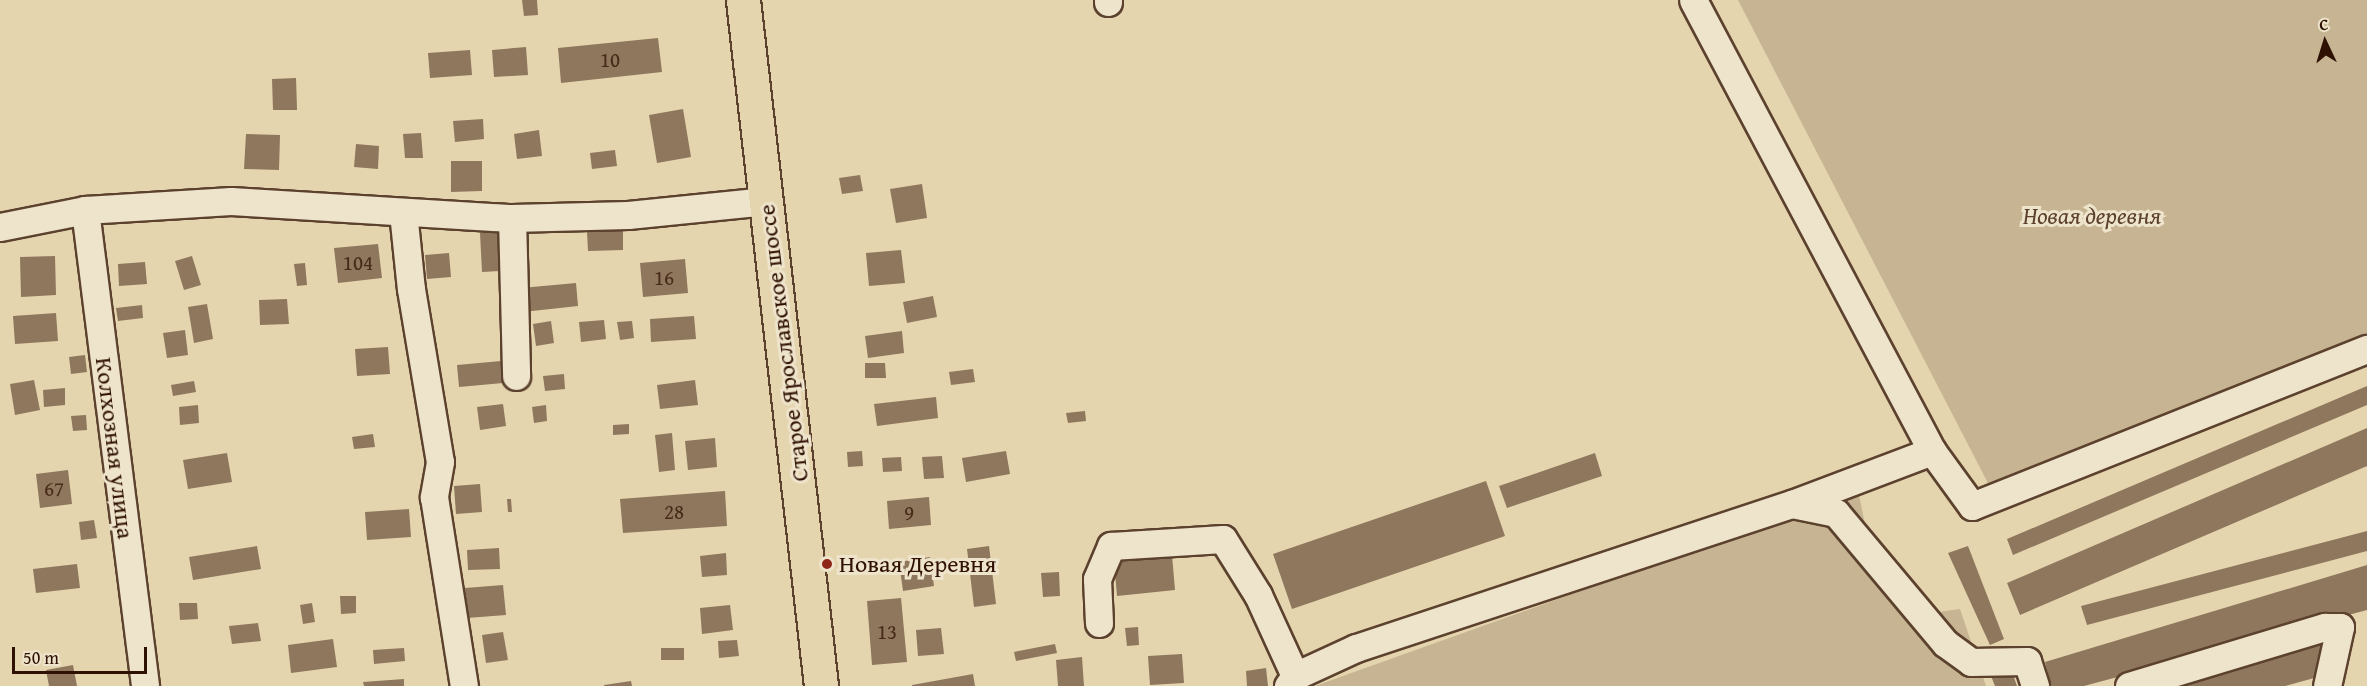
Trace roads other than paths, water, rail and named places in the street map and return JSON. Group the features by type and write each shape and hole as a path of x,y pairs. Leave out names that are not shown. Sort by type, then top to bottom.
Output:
{"main road":[{"name":"Старое Ярославское шоссе","path":"743,0 821,686"}],"street":[{"path":"1693,0 1932,451 1972,506 2367,349"},
{"path":"0,227 85,210 231,201 512,218 628,215 766,201"},
{"name":"Колхозная улица","path":"85,210 145,686"},
{"path":"403,212 411,289 440,462 434,497 464,686"},
{"path":"512,218 516,376"},
{"path":"1099,623 1097,579 1111,546 1223,539 1258,595 1292,681 1356,648 1792,504 1932,451"},
{"path":"1792,504 1836,513 1945,643 1971,662 2027,661 2035,686"},
{"path":"2130,686 2325,627 2340,627 2327,686"}],"place":[{"name":"Новая Деревня","path":"827,564"}],"park label":[{"name":"Новая деревня","path":"2092,216"}]}
